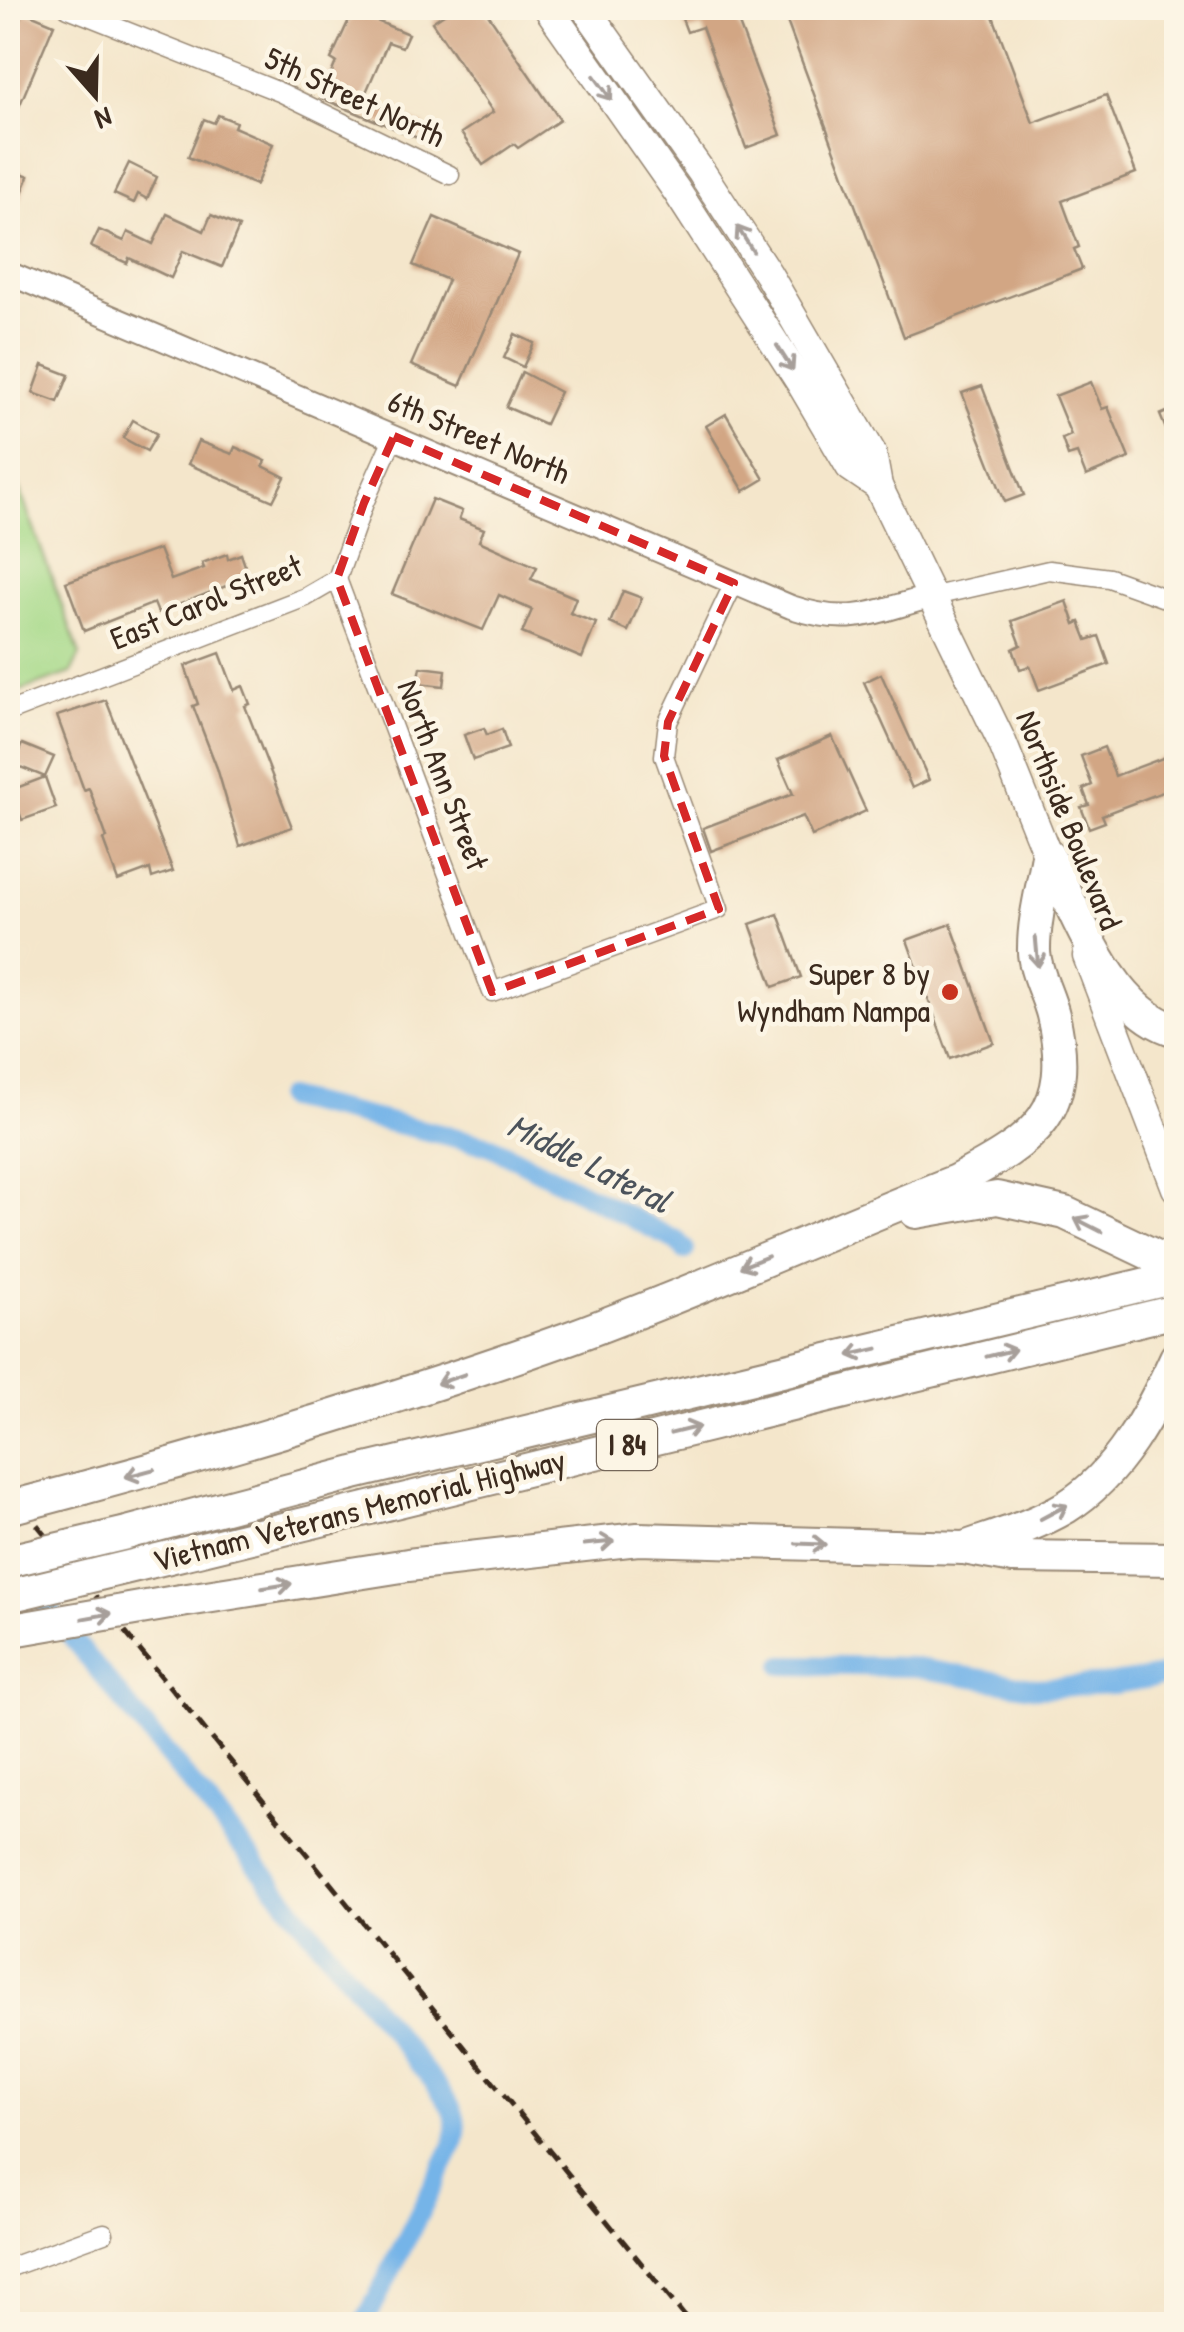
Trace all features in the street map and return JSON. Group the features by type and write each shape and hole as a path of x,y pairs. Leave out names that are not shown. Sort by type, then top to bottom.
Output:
{"highway":[{"path":"1048,856 1112,980 1137,1010 1176,1030"},
{"path":"8,1508 210,1454 573,1336 956,1180 1009,1152 1039,1128 1058,1089 1053,1014 1033,952 1048,856"},
{"path":"812,1238 932,1208 998,1198 1066,1213 1176,1266"},
{"name":"Vietnam Veterans Memorial Highway","path":"8,1561 354,1473 1176,1277"},
{"name":"Vietnam Veterans Memorial Highway","path":"8,1596 1176,1311"},
{"path":"964,1548 1056,1512 1097,1482 1144,1425 1176,1358"},
{"path":"10,1630 408,1565 638,1539 964,1548 1013,1558 1176,1559"}],"main road":[{"name":"Northside Boulevard","path":"548,8 676,190 800,382 850,468 878,486"},
{"name":"Northside Boulevard","path":"585,8 702,172 778,290 872,452 878,486 1002,742 1176,1188"}],"street":[{"name":"5th Street North","path":"68,8 282,94 450,175"},
{"name":"6th Street North","path":"8,273 822,616 850,619 930,596"},
{"name":"East Carol Street","path":"8,712 306,598 338,579 364,503 394,436"},
{"path":"930,596 1049,570 1109,578 1176,602"},
{"name":"North Ann Street","path":"338,579 492,992 719,909 664,756 668,722 734,582"},
{"path":"8,2268 104,2233"}],"highlighted area":[{"path":"394,436 734,583 668,722 664,756 719,909 492,992 337,579 364,503"}],"green space":[{"path":"8,458 80,655 71,673 8,695"}],"building":[{"path":"453,8 484,8 560,120 483,165 461,133 493,112 432,22"},
{"path":"704,8 733,8 781,135 746,148 702,27 687,32 681,16"},
{"path":"782,8 990,8 1033,123 1106,95 1136,173 1062,201 1079,247 1074,249 1082,269 904,337"},
{"path":"8,11 21,17 23,11 54,24 8,133"},
{"path":"353,11 408,34 402,47 388,42 363,99 425,126 420,139 321,98 336,62 331,59"},
{"path":"218,115 236,122 234,127 273,144 256,185 188,157 204,119 214,123"},
{"path":"129,163 157,177 147,199 138,194 134,203 114,194"},
{"path":"8,168 29,176 8,227"},
{"path":"167,214 204,231 211,215 239,227 222,267 183,251 171,278 129,258 127,263 91,247 99,230 124,241 128,232 153,244"},
{"path":"434,217 518,254 460,386 411,365 448,280 413,265"},
{"path":"515,334 534,343 523,367 504,358"},
{"path":"43,365 69,375 58,402 33,393"},
{"path":"522,372 560,392 545,424 506,407"},
{"path":"1091,382 1102,409 1108,407 1129,458 1086,476 1077,453 1068,456 1062,439 1071,435 1055,396"},
{"path":"982,386 1024,495 1005,502 962,393"},
{"path":"1176,408 1176,453 1160,415"},
{"path":"726,414 764,479 744,491 706,426"},
{"path":"133,420 157,434 147,451 123,438"},
{"path":"198,441 232,454 235,447 266,461 263,466 285,477 273,501 188,464"},
{"path":"432,499 462,511 459,519 484,529 479,541 537,567 531,579 576,598 570,613 596,623 582,658 522,633 532,610 499,595 483,630 392,594"},
{"path":"159,549 171,580 204,568 202,563 227,554 228,559 241,554 249,577 158,613 154,603 84,631 66,582"},
{"path":"623,591 642,598 628,631 610,623"},
{"path":"1067,601 1075,624 1080,622 1087,640 1099,636 1109,664 1039,690 1030,666 1020,669 1013,649 1021,645 1012,621"},
{"path":"220,653 234,690 243,686 250,704 245,706 292,827 240,846 217,768 193,706 198,704 185,666"},
{"path":"421,667 446,670 444,686 418,683"},
{"path":"881,674 929,780 912,788 864,682"},
{"path":"106,700 173,871 152,878 150,869 118,881 89,788 84,790 57,716"},
{"path":"484,728 487,735 502,729 508,748 473,760 464,735"},
{"path":"832,736 866,811 812,836 803,816 711,851 703,828 793,794 778,760"},
{"path":"22,744 54,757 45,777 13,764"},
{"path":"1104,747 1115,776 1176,753 1176,787 1102,815 1105,822 1089,828 1081,807 1089,805 1083,789 1092,785 1081,756"},
{"path":"45,777 56,808 22,820 11,790"},
{"path":"778,914 801,977 773,987 750,924"},
{"name":"Super 8 by Wyndham Nampa","path":"951,924 994,1043 950,1059 907,940"}],"waterway":[{"name":"Middle Lateral","path":"286,1098 491,1146 677,1241 685,1250"},
{"path":"28,1584 433,2081 453,2111 453,2146 364,2324"},
{"name":"Middle Lateral","path":"783,1665 912,1667 1037,1688 1113,1684 1176,1674"}],"railway":[{"path":"8,1489 691,2324"}],"place":[{"name":"Super 8 by Wyndham Nampa","path":"950,992"}]}
